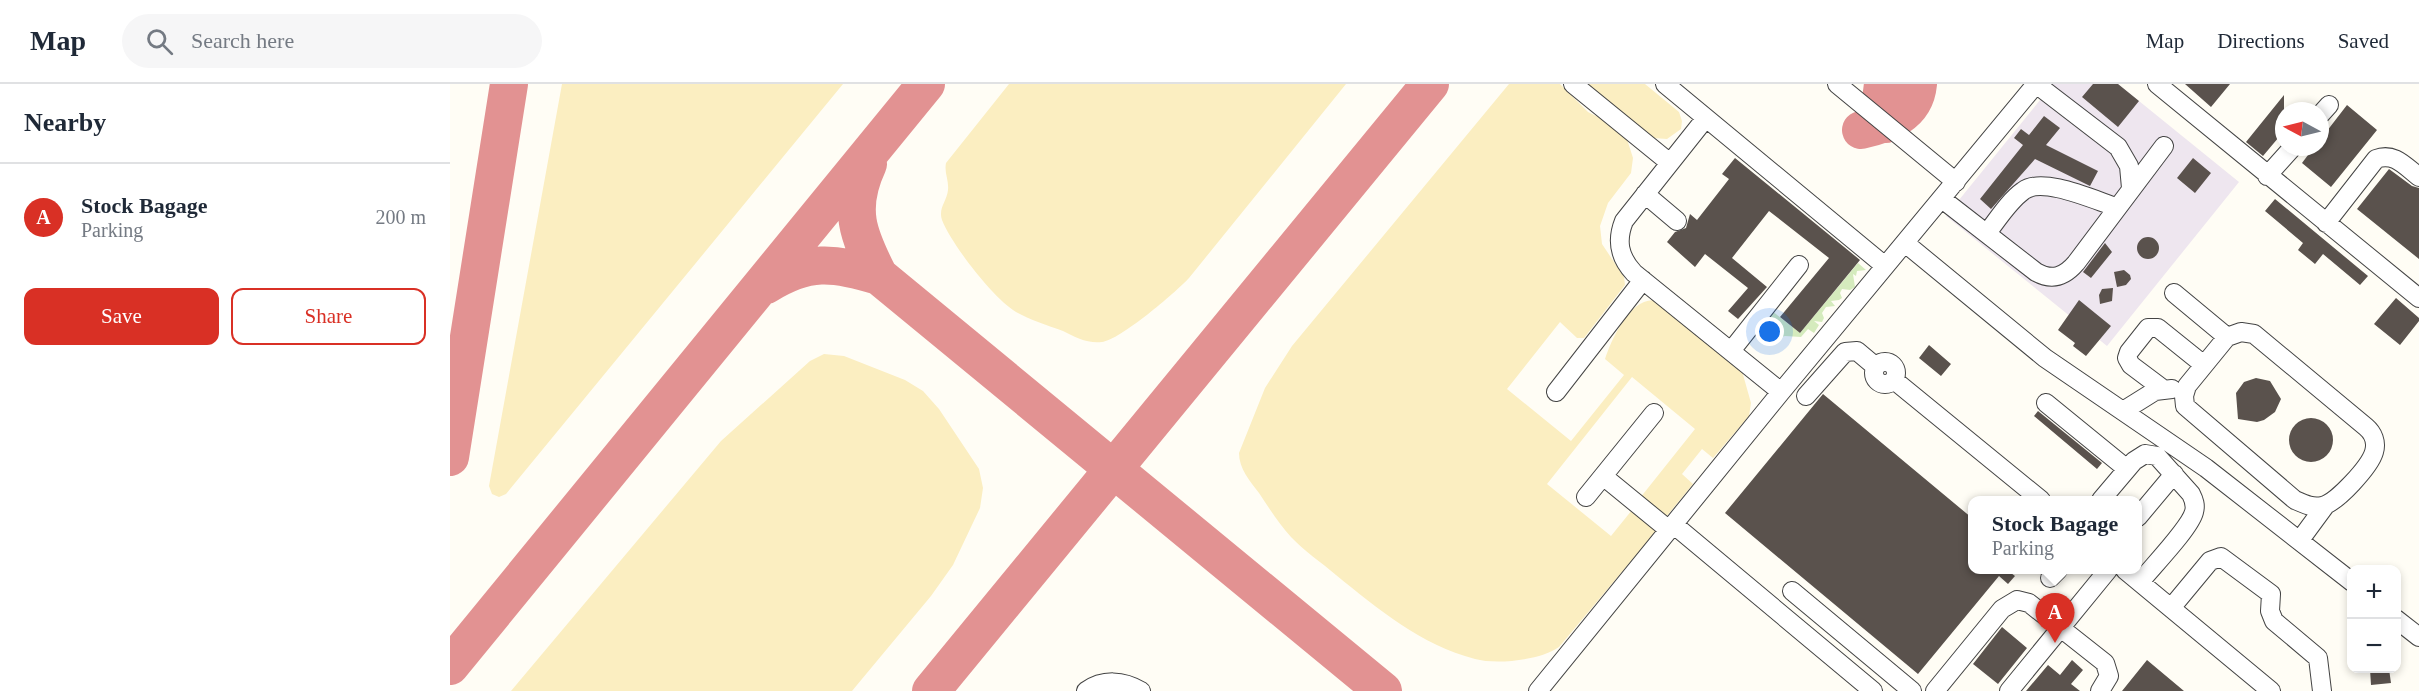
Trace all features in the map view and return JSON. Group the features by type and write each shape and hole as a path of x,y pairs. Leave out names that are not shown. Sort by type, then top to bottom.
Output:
{"lane":[{"path":"1573,84 1670,163"},
{"path":"1665,84 1885,266"},
{"path":"1837,84 1956,182"},
{"path":"2157,84 2326,223 2416,290"},
{"path":"1538,691 1781,392 1956,182 2032,85 2118,147 2128,166 2131,188"},
{"path":"1705,118 1624,221 1619,239 1623,258 1628,266 1644,280 1781,392"},
{"path":"1942,199 2036,272 2043,276 2058,277 2071,269 2164,146"},
{"path":"2267,176 2285,156"},
{"path":"2326,223 2376,159 2384,156 2393,157 2419,177"},
{"path":"1986,233 2021,192 2035,185 2050,186 2116,207"},
{"path":"1645,194 1677,221"},
{"path":"1905,243 2037,352 2206,468 2347,578"},
{"path":"1731,351 1799,266"},
{"path":"1556,392 1644,280"},
{"path":"2174,293 2227,337"},
{"path":"2163,389 2131,365 2127,358 2129,352 2148,328 2158,328 2204,365"},
{"path":"2300,540 2325,506 2342,495 2372,458 2375,447 2370,430 2254,334 2241,332 2227,337 2185,391 2184,401 2192,414 2295,500 2304,505 2325,506"},
{"path":"1806,396 1845,352 1857,351 1876,367 1874,373 1878,381 1886,384 1894,380 2035,496"},
{"path":"2123,411 2146,396 2163,389 2185,391"},
{"path":"2046,403 2127,470"},
{"path":"1586,497 1654,413"},
{"path":"2105,496 2139,456 2151,454 2157,456 2191,494 2195,508 2194,515 2140,582"},
{"path":"2142,512 2174,474"},
{"path":"1603,476 1671,527 1873,691"},
{"path":"2171,608 2210,561 2221,557 2269,591 2272,597 2270,611 2274,621 2318,658 2322,691"},
{"path":"2009,691 2105,574"},
{"path":"2130,574 2271,691"},
{"path":"1792,591 1912,691"},
{"path":"1935,691 2002,609 2018,600 2029,603 2108,667 2108,680 2100,691"},
{"path":"2401,622 2419,637"},
{"path":"1086,691 1098,684 1117,682 1141,691"}],"shaded area":[{"path":"2053,84 2118,84 2239,182 2107,346 1946,216"}],"green space":[{"path":"1858,263 1866,270 1857,271 1856,276 1853,274 1855,287 1850,290 1842,289 1840,293 1842,298 1831,301 1835,306 1826,307 1822,313 1824,318 1822,322 1814,321 1819,325 1814,333 1808,329 1801,337 1785,336 1771,340 1767,338 1772,311 1800,333"}],"sand":[{"path":"562,84 843,84 506,494 499,497 492,494 489,486"},
{"path":"1009,84 1346,84 1189,278 1134,325 1110,339 1092,342 1033,320 1007,305 974,270 942,220 941,212 948,190 946,163"},
{"path":"1509,84 1560,84 1588,112 1614,125 1626,136 1633,158 1631,173 1608,203 1600,226 1602,244 1624,277 1625,285 1584,338 1577,338 1560,322 1507,389 1571,441 1624,375 1605,359 1624,320 1640,304 1658,301 1742,371 1751,403 1749,416 1713,458 1702,449 1682,474 1693,484 1666,517 1640,498 1695,429 1632,377 1547,484 1611,536 1632,510 1657,530 1559,647 1530,658 1484,661 1455,653 1418,635 1384,613 1307,552 1282,527 1249,479 1243,470 1239,453 1265,388 1292,346"},
{"path":"1583,84 1645,84 1679,112 1682,121 1681,129 1667,139 1653,138"},
{"path":"824,354 844,356 905,380 923,391 939,409 979,469 983,488 980,508 953,565 931,596 852,691 511,691 721,441 810,361"}],"building":[{"path":"2093,84 2118,84 2139,101 2118,127 2082,97"},
{"path":"2185,84 2230,84 2211,107"},
{"path":"2347,105 2377,130 2331,187 2302,163 2307,156 2329,156 2329,128"},
{"path":"2275,106 2275,142 2263,156 2246,142"},
{"path":"2044,116 2060,128 2046,145 2098,171 2090,186 2035,159 1991,209 1980,199 2023,145 2014,138 2021,129 2029,135"},
{"path":"1735,158 1860,260 1800,333 1780,317 1829,258 1769,211 1732,258 1767,287 1738,319 1728,311 1748,288 1705,254 1695,267 1667,242 1675,232 1686,228 1690,214 1697,220 1729,179 1722,174"},
{"path":"2193,158 2211,173 2195,193 2177,178"},
{"path":"2389,169 2412,186 2419,188 2419,259 2357,209"},
{"path":"2275,199 2368,276 2360,285 2323,254 2315,264 2298,250 2303,243 2265,211"},
{"path":"2148,237 2156,240 2159,248 2156,256 2148,259 2140,256 2137,248 2140,240"},
{"path":"2105,243 2112,252 2091,278 2083,272"},
{"path":"2124,270 2131,279 2126,285 2117,287 2114,272"},
{"path":"2113,288 2112,301 2100,304 2099,295 2102,289"},
{"path":"2396,298 2419,318 2400,345 2374,324"},
{"path":"2079,300 2111,326 2086,356 2073,346 2075,343 2058,330"},
{"path":"1929,345 1951,364 1941,376 1919,358"},
{"path":"2256,378 2270,381 2281,399 2275,412 2264,420 2257,422 2238,419 2236,393 2244,382"},
{"path":"1823,394 1968,515 1968,574 2012,574 2015,576 2008,584 1999,576 1918,674 1725,513"},
{"path":"2038,411 2102,463 2097,469 2034,416"},
{"path":"2311,418 2326,425 2333,440 2326,455 2311,462 2296,455 2289,440 2296,425"},
{"path":"2002,627 2027,648 1998,684 1973,664"},
{"path":"2072,660 2083,670 2071,684 2080,691 2026,691 2048,665 2060,675"},
{"path":"2147,660 2184,691 2122,691"},
{"path":"2370,673 2390,673 2391,683 2371,685"}],"taxiway":[{"path":"450,457 509,84"},
{"path":"450,666 926,84"},
{"path":"931,691 1430,84"},
{"path":"1883,84 1880,108 1886,124"},
{"path":"1861,130 1881,125 1906,111 1916,95 1918,84"},
{"path":"766,285 808,267 834,266 879,276 865,248 858,222 858,195 868,164"},
{"path":"879,276 1383,691"}],"place":[{"name":"Stock Bagage","path":"2055,643"}]}
